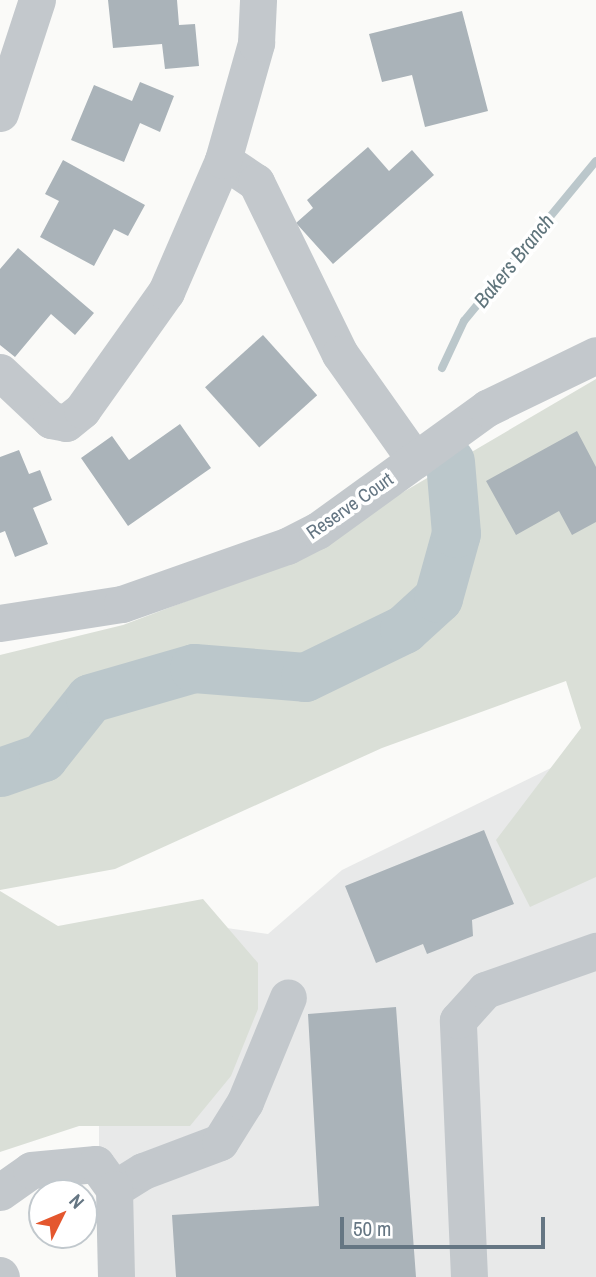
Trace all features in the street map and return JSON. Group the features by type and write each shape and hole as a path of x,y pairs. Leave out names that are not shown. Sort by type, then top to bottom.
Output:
{"street":[{"path":"0,113 37,0"},
{"path":"0,372 51,420 66,423 82,410 166,292 223,160 256,43 258,0"},
{"path":"223,160 256,182 319,318 415,460"},
{"name":"Reserve Court","path":"0,623 122,604 287,546 487,408 596,355"},
{"path":"468,1277 458,1020 485,990 596,951"},
{"path":"114,1189 143,1171 220,1142 245,1102 288,997"},
{"path":"0,1192 31,1170 96,1164 114,1189 116,1277"}],"shaded area":[{"path":"596,379 596,877 530,907 496,840 581,728 566,681 382,748 115,869 0,890 0,655 123,625 272,569"},
{"path":"596,746 596,1277 99,1277 99,1045 165,919 268,934 342,870"},
{"path":"0,891 58,926 203,899 258,963 258,1009 231,1076 190,1126 79,1126 0,1152"}],"building":[{"path":"108,0 177,0 179,25 195,24 199,66 165,69 162,44 113,48"},
{"path":"462,11 488,111 425,127 412,75 382,82 369,34"},
{"path":"140,82 174,96 160,132 140,123 124,162 71,140 94,85 132,101"},
{"path":"368,147 389,171 412,150 434,175 333,264 296,223 313,208 307,200"},
{"path":"63,160 145,205 128,236 114,229 94,266 40,237 59,201 45,194"},
{"path":"18,248 94,313 75,335 51,314 15,357 0,345 0,269"},
{"path":"263,335 317,395 259,447 205,387"},
{"path":"180,424 211,468 128,526 81,458 112,436 129,460"},
{"path":"577,431 596,467 596,522 572,535 559,511 516,535 486,481"},
{"path":"19,450 29,474 40,470 52,500 33,508 48,544 15,557 5,531 0,533 0,457"},
{"path":"484,830 514,904 472,920 473,936 427,954 423,944 376,963 345,886"},
{"path":"396,1007 416,1277 176,1277 172,1215 319,1206 308,1014"}],"waterway":[{"name":"Bakers Branch","path":"442,368 464,321 596,161"},
{"name":"Bakers Branch","path":"0,772 43,757 90,698 194,668 305,677 404,629 438,598 456,533 450,461"}]}
